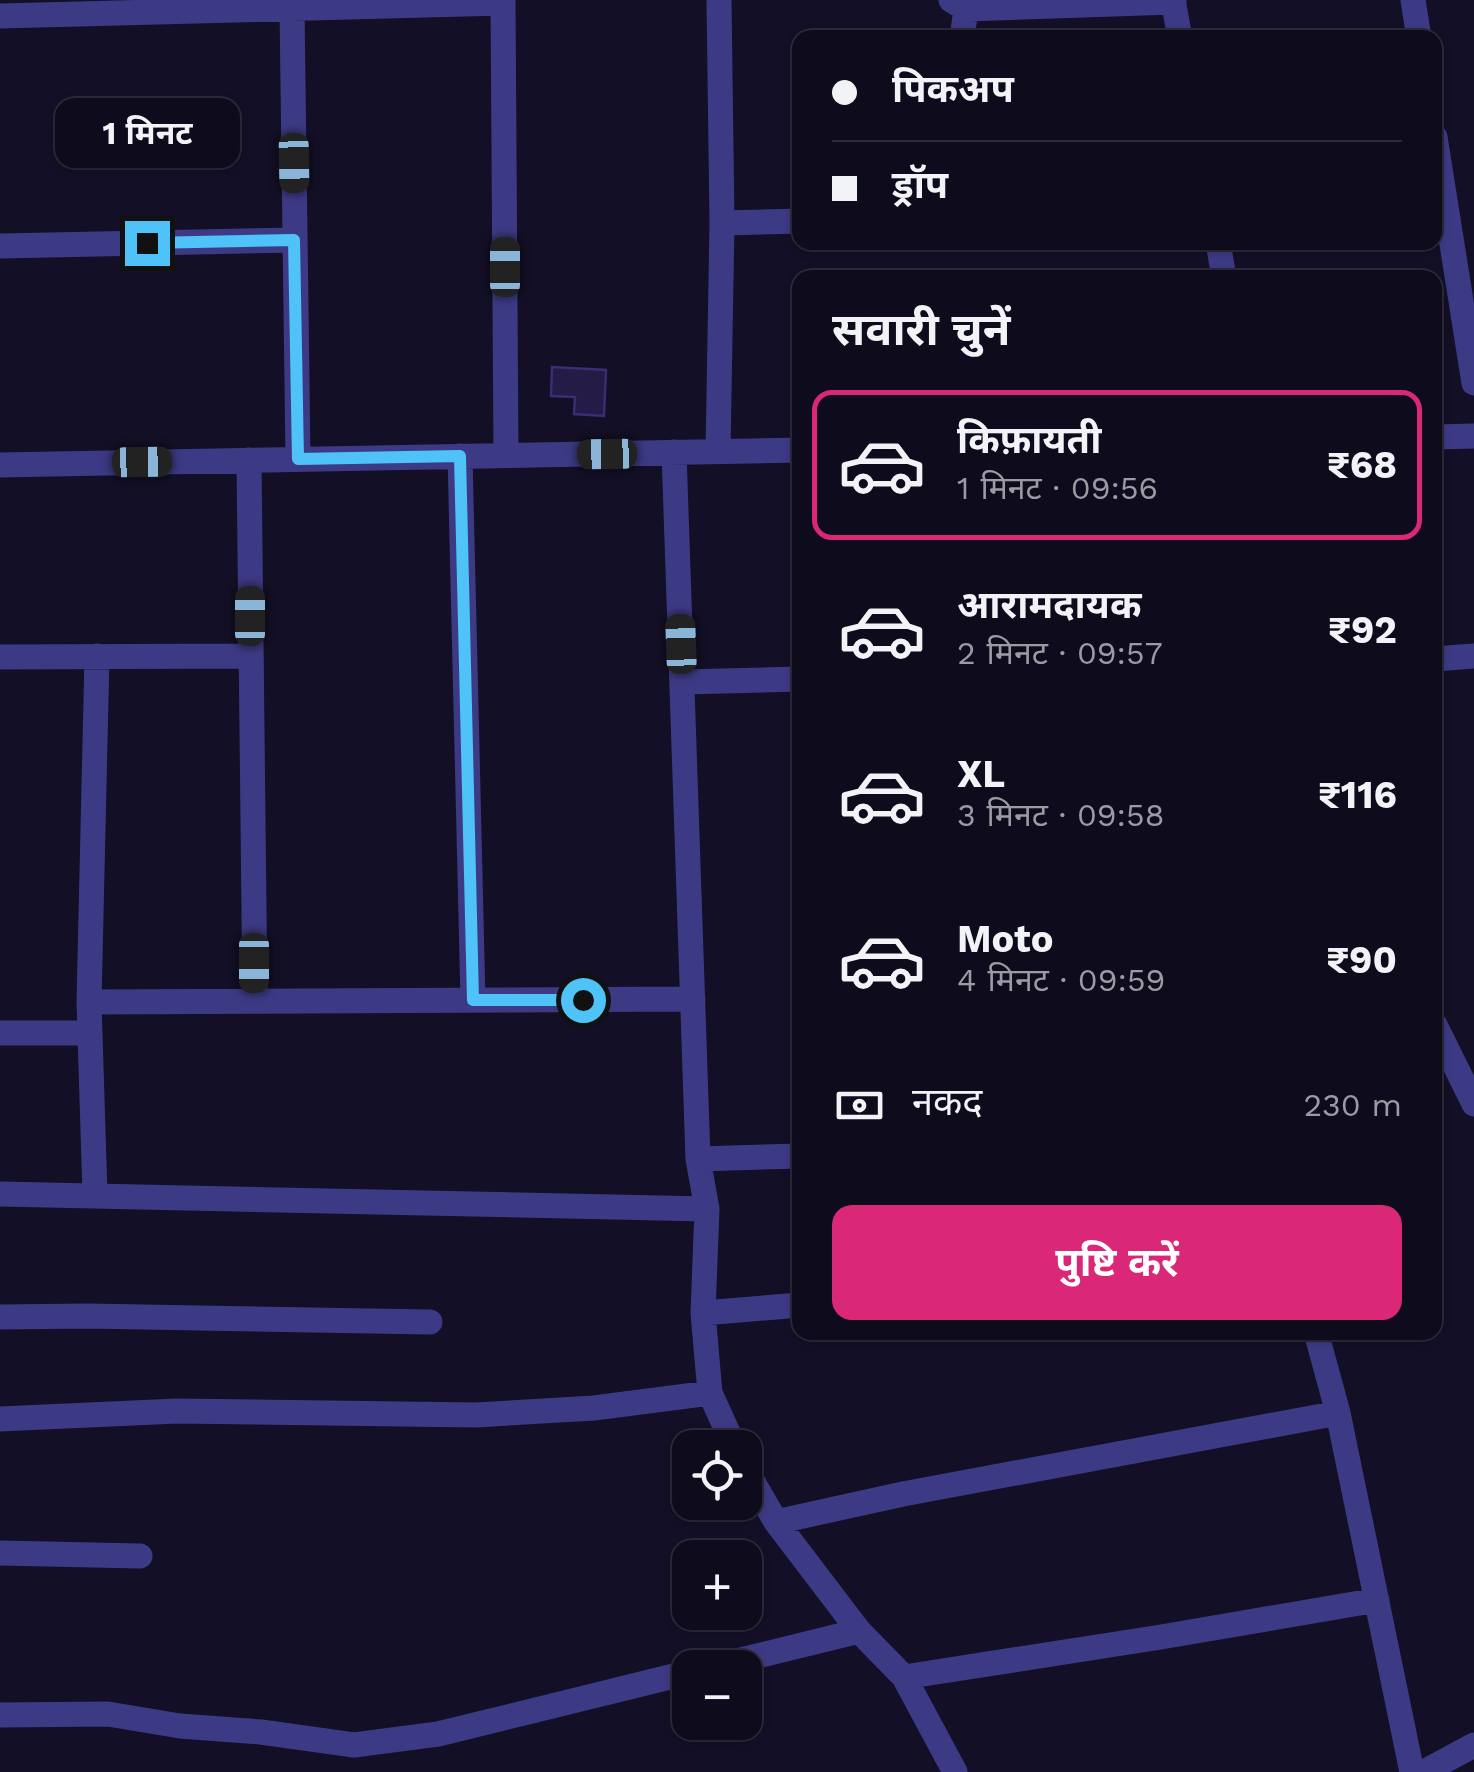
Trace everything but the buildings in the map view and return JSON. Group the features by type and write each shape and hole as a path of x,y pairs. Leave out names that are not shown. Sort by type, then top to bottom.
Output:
{"street":[{"path":"718,0 722,223 718,451"},
{"path":"1413,0 1418,30"},
{"path":"961,30 959,5 1174,1 1179,30"},
{"path":"0,16 503,2 506,455"},
{"path":"292,9 298,459"},
{"path":"1442,182 1474,383"},
{"path":"722,223 792,221"},
{"path":"0,246 294,240"},
{"path":"1442,437 1474,436"},
{"path":"0,465 792,450"},
{"path":"674,452 698,1159 707,1209 704,1313 710,1393 727,1430"},
{"path":"460,456 473,1000"},
{"path":"249,460 255,1002"},
{"path":"95,1196 89,1002 96,656"},
{"path":"0,658 251,656"},
{"path":"1442,658 1474,656"},
{"path":"683,682 792,679"},
{"path":"89,1002 693,998"},
{"path":"0,1032 90,1033"},
{"path":"1442,1039 1474,1104"},
{"path":"698,1159 792,1156"},
{"path":"0,1194 707,1209"},
{"path":"704,1313 792,1306"},
{"path":"0,1317 430,1322"},
{"path":"1318,1340 1338,1412 1412,1772"},
{"path":"0,1419 177,1411 476,1415 594,1408 710,1393"},
{"path":"776,1522 903,1494 1338,1412"},
{"path":"762,1498 776,1522 859,1630 904,1677 955,1772"},
{"path":"0,1553 140,1556"},
{"path":"904,1677 1376,1600"},
{"path":"762,1654 859,1630"},
{"path":"0,1715 108,1714 354,1745 438,1734 672,1676"},
{"path":"1424,1772 1474,1745"}],"route":[{"path":"147,243 294,240 298,459 460,456 473,1000 583,1000"}]}
